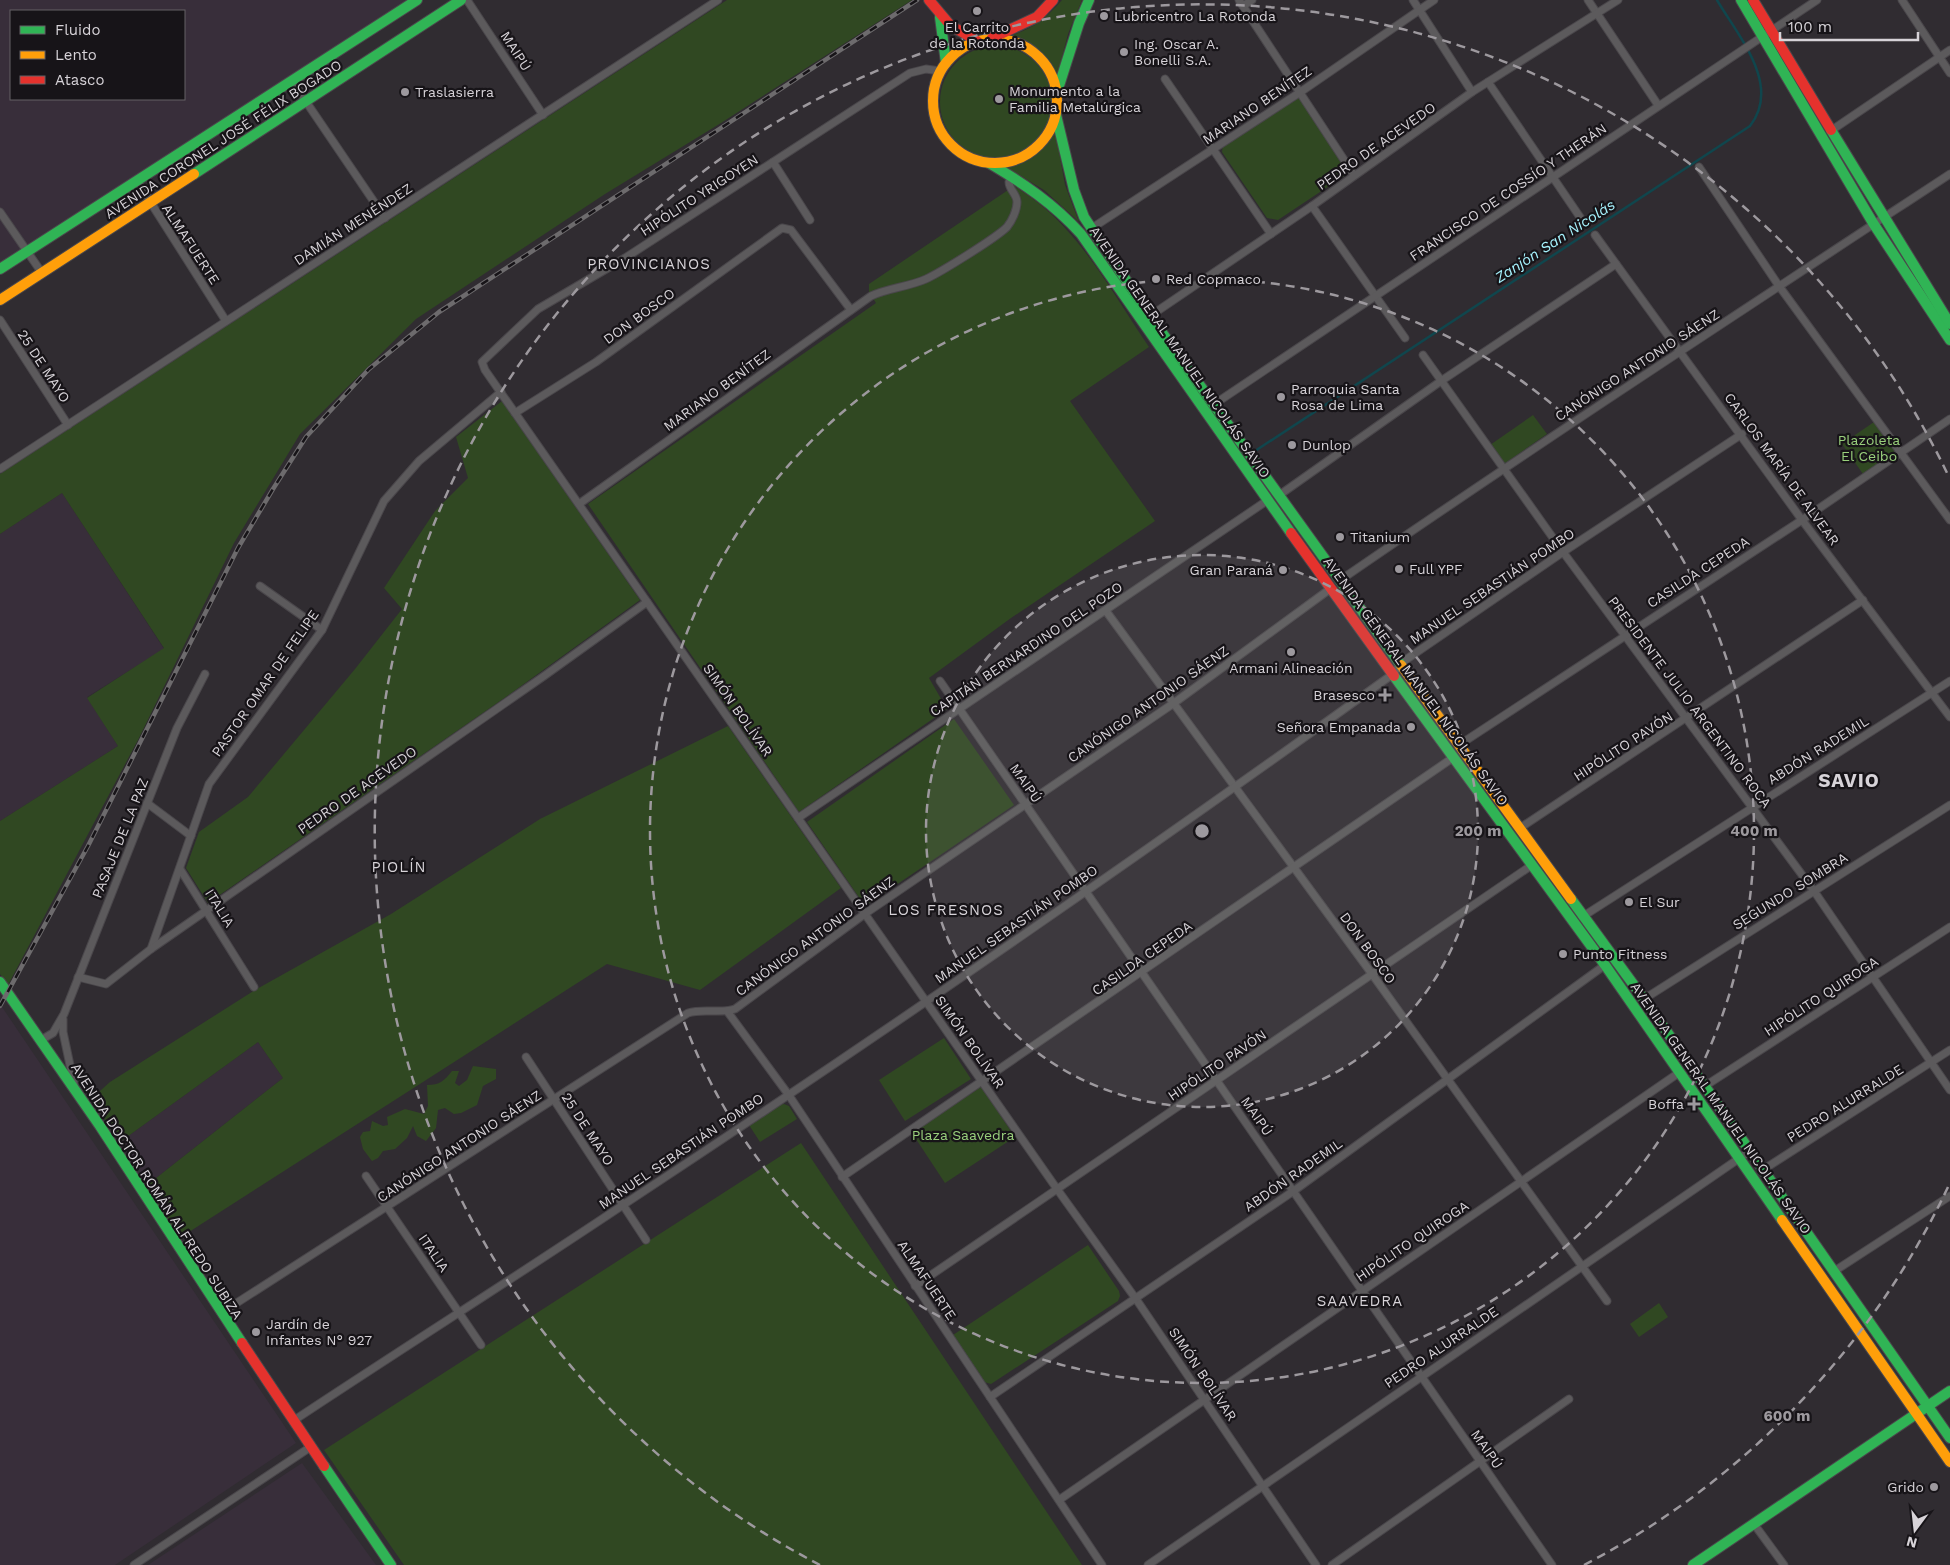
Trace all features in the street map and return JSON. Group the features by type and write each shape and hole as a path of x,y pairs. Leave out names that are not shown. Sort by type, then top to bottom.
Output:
{"main road":[{"name":"AVENIDA CORONEL JOSÉ FÉLIX BOGADO","path":"0,269 418,0"},
{"name":"AVENIDA CORONEL JOSÉ FÉLIX BOGADO","path":"0,300 461,0"},
{"name":"AVENIDA GENERAL MANUEL NICOLÁS SAVIO","path":"929,0 940,17 954,30 977,42"},
{"path":"989,39 1037,17 1053,0"},
{"path":"1057,94 1088,0"},
{"path":"1741,0 1873,223 1950,340"},
{"path":"1753,0 1883,218 1947,312 1950,324"},
{"name":"AVENIDA GENERAL MANUEL NICOLÁS SAVIO","path":"940,17 943,67"},
{"name":"AVENIDA GENERAL MANUEL NICOLÁS SAVIO","path":"1950,1438 1644,999 1401,663 1339,580 1273,498 1081,234 1056,206 989,163 972,159 957,150 941,130 933,105 934,88 943,67 955,54 977,42 989,39 1008,40 1026,47 1041,59 1052,75 1057,94 1056,115 1074,190 1084,216 1150,316 1213,406 1273,498 1330,588 1605,965 1950,1462"},
{"name":"AVENIDA GENERAL MANUEL NICOLÁS SAVIO","path":"989,163 1018,159 1031,152 1051,129 1056,115"},
{"name":"AVENIDA DOCTOR ROMÁN ALFREDO SUBIZA","path":"0,982 104,1131 309,1448 391,1565"},
{"path":"1693,1565 1950,1391"}],"street":[{"name":"MAIPÚ","path":"467,0 543,115"},
{"name":"DAMIÁN MENÉNDEZ","path":"0,469 718,0"},
{"path":"1252,0 1241,3 1354,175"},
{"path":"1413,0 1472,92"},
{"name":"MARIANO BENÍTEZ","path":"1092,228 1299,93 1434,0"},
{"path":"1588,0 1658,106"},
{"name":"PEDRO DE ACEVEDO","path":"1150,316 1312,206 1472,92 1618,0"},
{"name":"FRANCISCO DE COSSÍO Y THERÁN","path":"1213,406 1817,0"},
{"path":"1902,0 1950,74"},
{"path":"1832,130 1950,50"},
{"name":"HIPÓLITO YRIGOYEN","path":"482,362 538,309 626,258 910,73 943,67"},
{"path":"1165,79 1271,234"},
{"path":"292,80 385,218"},
{"path":"1488,82 1584,222"},
{"path":"773,162 810,220"},
{"path":"1699,167 1779,286 1950,520"},
{"name":"CANÓNIGO ANTONIO SÁENZ","path":"1339,580 1502,468 1950,174"},
{"name":"MARIANO BENÍTEZ","path":"578,504 871,296 926,279 1005,229 1012,218 1017,202 1016,195 1009,188 1009,182 1013,177"},
{"name":"ALMAFUERTE","path":"137,180 226,321"},
{"path":"1312,206 1405,338"},
{"path":"0,212 42,273"},
{"name":"DON BOSCO","path":"515,413 596,362 782,228 791,230 851,310"},
{"name":"CARLOS MARÍA DE ALVEAR","path":"1595,235 1742,434 1802,520 1950,717"},
{"name":"CAPITÁN BERNARDINO DEL POZO","path":"798,818 1616,264"},
{"name":"25 DE MAYO","path":"0,320 68,424"},
{"name":"PRESIDENTE JULIO ARGENTINO ROCA","path":"1423,355 1563,552 1814,891 1874,976 1950,1090"},
{"name":"SIMÓN BOLÍVAR","path":"482,362 578,504 1205,1398 1262,1487 1316,1565"},
{"name":"PASTOR OMAR DE FELIPE","path":"151,949 209,784 322,630 384,501 419,461 501,392"},
{"name":"CASILDA CEPEDA","path":"1459,745 1802,520 1950,419"},
{"name":"MANUEL SEBASTIÁN POMBO","path":"293,1421 623,1206 926,1002 1236,787 1393,674 1401,663 1563,552 1742,434"},
{"path":"260,586 322,630"},
{"name":"CANÓNIGO ANTONIO SÁENZ","path":"221,1313 388,1208 688,1013 697,1010 728,1011 735,1009 866,914 1174,703 1330,588"},
{"name":"HIPÓLITO PAVÓN","path":"1520,828 1687,719 1863,600"},
{"name":"PEDRO DE ACEVEDO","path":"78,977 106,984 151,949 537,681 647,602"},
{"name":"DON BOSCO","path":"1106,611 1372,974 1607,1301"},
{"name":"PASAJE DE LA PAZ","path":"41,1040 53,1033 64,1014 177,728 205,674"},
{"name":"MAIPÚ","path":"940,681 1552,1565"},
{"name":"ABDÓN RADEMIL","path":"1574,923 1752,806 1950,681"},
{"name":"CASILDA CEPEDA","path":"842,1177 1143,973 1454,757"},
{"path":"147,803 191,836"},
{"name":"SEGUNDO SOMBRA","path":"1644,999 1950,805"},
{"name":"HIPÓLITO PAVÓN","path":"915,1286 1532,865"},
{"name":"ITALIA","path":"180,869 254,987"},
{"name":"HIPÓLITO QUIROGA","path":"1705,1086 1950,926"},
{"name":"ABDÓN RADEMIL","path":"990,1397 1294,1190 1605,965"},
{"name":"ALMAFUERTE","path":"728,1011 788,1094 1102,1565"},
{"name":"PASAJE DE LA PAZ","path":"64,1014 63,1032 75,1089"},
{"name":"PEDRO ALURRALDE","path":"1752,1176 1950,1050"},
{"name":"25 DE MAYO","path":"526,1057 646,1240"},
{"name":"HIPÓLITO QUIROGA","path":"1058,1500 1362,1290 1522,1183 1680,1072"},
{"name":"PEDRO ALURRALDE","path":"1148,1565 1421,1375 1750,1151"},
{"name":"ITALIA","path":"366,1176 481,1345"},
{"path":"1833,1272 1950,1196"},
{"path":"1332,1565 1569,1399"},
{"path":"134,1565 309,1448"},
{"path":"1754,1524 1784,1565"}],"shaded area":[{"path":"0,0 417,0 0,269"},
{"path":"62,493 164,649 87,697 118,746 0,821 0,534"},
{"path":"0,1004 296,1443 115,1565 0,1565"},
{"path":"258,1042 283,1078 146,1186 120,1142"},
{"path":"302,1463 376,1565 148,1565"}],"green space":[{"path":"727,0 912,0 721,123 605,194 416,319 300,434 234,543 139,738 8,985 0,974 0,821 118,746 87,698 164,648 62,493 0,534 0,474"},
{"path":"1062,0 1082,0 1068,34 1058,73 1030,46 1005,37 1030,28 1050,13"},
{"path":"996,46 1018,50 1036,62 1048,80 1052,102 1048,124 1036,142 1018,154 996,158 974,154 956,142 944,124 940,102 944,80 956,62 974,50"},
{"path":"1297,97 1346,168 1344,176 1278,220 1267,218 1222,152 1223,144"},
{"path":"1055,129 1065,185 1079,222 1044,190 1007,168 1022,161 1034,152"},
{"path":"1014,186 1056,218 1074,238 1149,347 1070,401 1155,521 1011,618 929,678 947,709 799,812 588,504 876,303 869,292 869,284"},
{"path":"502,401 640,600 503,699 208,903 186,868 199,832 248,797 355,669 402,609 384,588 435,511 468,478 456,437"},
{"path":"1533,415 1547,434 1504,464 1490,445"},
{"name":"Plazoleta El Ceibo","path":"1874,422 1895,452 1863,474 1842,444"},
{"path":"954,719 1014,805 865,906 807,822"},
{"path":"728,726 841,888 700,990 607,964 178,1239 146,1186 283,1078 258,1042 120,1142 91,1099 110,1082 255,990 391,914 540,819"},
{"path":"944,1038 971,1079 905,1121 879,1080"},
{"path":"473,1066 496,1069 496,1079 483,1086 477,1105 461,1113 454,1114 445,1108 438,1110 436,1128 426,1141 417,1136 413,1126 407,1138 395,1149 383,1151 378,1158 372,1161 363,1149 360,1137 363,1132 370,1131 372,1121 383,1126 388,1125 387,1117 405,1109 424,1114 428,1106 427,1085 439,1083 452,1071 459,1071 455,1083 459,1086 467,1080"},
{"name":"Plaza Saavedra","path":"981,1087 1015,1137 945,1183 912,1133"},
{"path":"784,1104 789,1106 797,1119 760,1142 749,1125 778,1105"},
{"path":"801,1143 1082,1565 404,1565 324,1450"},
{"path":"1088,1245 1119,1291 1118,1301 991,1384 984,1382 953,1335"},
{"path":"1659,1303 1668,1317 1639,1337 1630,1324"}],"waterway":[{"name":"Zanjón San Nicolás","path":"1255,451 1750,126 1759,110 1761,94 1759,78 1745,45 1717,0"}],"railway":[{"path":"0,1006 88,846 238,548 306,437 369,369 439,312 917,0"}],"traffic: fast":[{"path":"0,269 417,0"},
{"path":"194,174 461,0"},
{"path":"1057,92 1079,23 1089,0"},
{"path":"1741,0 1873,223 1950,340"},
{"path":"940,17 946,63"},
{"path":"1056,115 1074,190 1084,217 1150,316 1401,665"},
{"path":"1831,130 1950,324"},
{"path":"989,163 1038,195 1081,234 1291,533"},
{"path":"1394,676 1605,965 1782,1220"},
{"path":"1571,899 1644,999 1950,1438"},
{"path":"0,982 100,1126 242,1343"},
{"path":"1693,1565 1950,1391"},
{"path":"324,1466 391,1565"}],"traffic: slow":[{"path":"995,39 1019,44 1039,57 1052,77 1057,101 1052,125 1039,145 1019,158 995,163 971,158 951,145 938,125 933,101 938,77 951,57 971,44 995,39"},
{"path":"0,300 194,174"},
{"path":"1401,665 1571,899"},
{"path":"1782,1220 1950,1462"}],"traffic: jam":[{"path":"929,0 950,25 977,41"},
{"path":"992,38 1037,17 1053,0"},
{"path":"1753,0 1831,130"},
{"path":"1291,533 1394,676"},
{"path":"242,1343 324,1466"}],"place":[{"name":"El Carrito de la Rotonda","path":"977,11"},
{"name":"Lubricentro La Rotonda","path":"1104,16"},
{"name":"Ing. Oscar A. Bonelli S.A.","path":"1124,52"},
{"name":"Traslasierra","path":"405,92"},
{"name":"Monumento a la Familia Metalúrgica","path":"999,99"},
{"name":"Red Copmaco","path":"1156,279"},
{"name":"Parroquia Santa Rosa de Lima","path":"1281,397"},
{"name":"Dunlop","path":"1292,445"},
{"name":"Titanium","path":"1340,537"},
{"name":"Full YPF","path":"1399,569"},
{"name":"Gran Paraná","path":"1283,570"},
{"name":"Armani Alineación","path":"1291,652"},
{"name":"Brasesco","path":"1385,695"},
{"name":"Señora Empanada","path":"1411,727"},
{"name":"El Sur","path":"1629,902"},
{"name":"Punto Fitness","path":"1563,954"},
{"name":"Boffa","path":"1694,1104"},
{"name":"Jardín de Infantes N° 927","path":"256,1332"},
{"name":"Grido","path":"1934,1487"}],"district":[{"name":"PROVINCIANOS","path":"649,264"},
{"name":"SAVIO","path":"1849,780"},
{"name":"PIOLÍN","path":"399,867"},
{"name":"LOS FRESNOS","path":"946,910"},
{"name":"SAAVEDRA","path":"1360,1301"}]}
